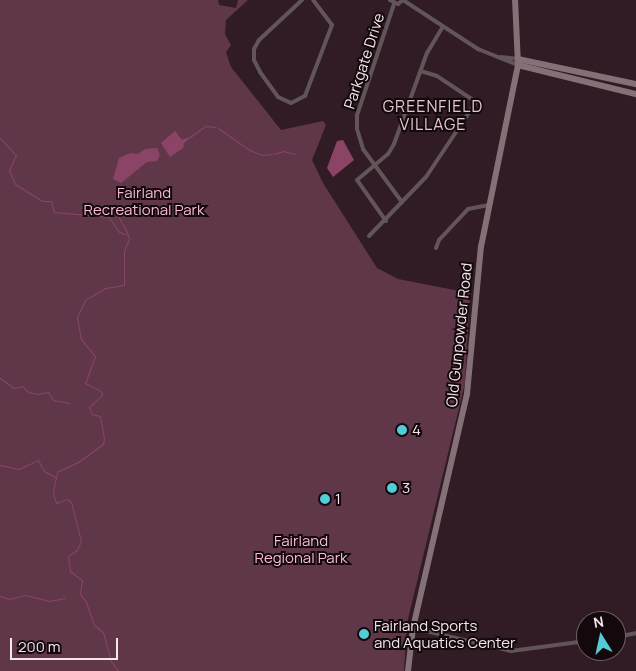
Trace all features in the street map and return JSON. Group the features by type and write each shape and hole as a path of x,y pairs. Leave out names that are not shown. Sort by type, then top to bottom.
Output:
{"main road":[{"name":"Old Gunpowder Road","path":"408,671 413,628 467,394 479,264 518,62 515,0"},
{"path":"518,62 636,84"},
{"path":"518,62 636,94"}],"street":[{"path":"302,0 259,40 254,49 254,60 260,72 278,97 291,103 305,96 332,25 313,0"},
{"path":"390,0 394,4 403,0 478,49 518,62"},
{"name":"Parkgate Drive","path":"394,4 357,115 359,141 402,202"},
{"path":"386,221 357,180 375,166 394,144 431,43 443,26"},
{"path":"369,236 386,221 426,177 476,102 437,76 421,71"},
{"path":"436,248 439,240 468,209 479,204 489,205"},
{"path":"413,628 511,651 576,643"}],"green space":[{"path":"0,0 218,0 219,5 236,8 238,0 248,0 226,20 225,34 231,45 226,52 231,67 281,130 323,121 326,125 312,160 323,183 377,268 398,279 470,293 465,383 407,623 404,671 0,671"}],"shaded area":[{"path":"175,131 182,140 192,136 184,143 183,148 170,157 161,143"},
{"path":"343,140 354,160 333,177 327,168 337,141"},
{"path":"157,148 160,155 157,161 147,162 121,183 113,179 119,158 130,153 138,154 145,149"}],"waterway":[{"path":"190,137 205,126 216,127"},
{"path":"218,128 249,150 262,155 272,154"},
{"path":"0,138 16,155 9,170 15,184 42,201 51,201 54,212 109,217 119,232 128,235 129,239 124,251 124,285 105,288 85,300 77,317 81,339 95,356 85,383 101,391 102,395 89,407 92,414 100,416 104,439 103,444 78,462 57,472 53,493 56,503 67,499 71,502 81,541 77,550 68,556 70,571 82,580 80,594 86,602 94,625 103,632 111,661 118,671"},
{"path":"274,154 283,151 295,154"},
{"path":"115,210 128,234"},
{"path":"0,378 14,388 22,386 28,392 38,394 48,392 53,400 70,403"},
{"path":"0,465 19,469 38,460 44,471 55,477"},
{"path":"0,596 9,599 25,595 49,601 65,598"}],"place":[{"name":"4","path":"402,430"},
{"name":"3","path":"392,488"},
{"name":"1","path":"325,499"},
{"name":"Fairland Sports and Aquatics Center","path":"364,634"}],"district":[{"name":"GREENFIELD VILLAGE","path":"433,115"}],"park label":[{"name":"Fairland Recreational Park","path":"144,200"},
{"name":"Fairland Regional Park","path":"301,548"}]}
